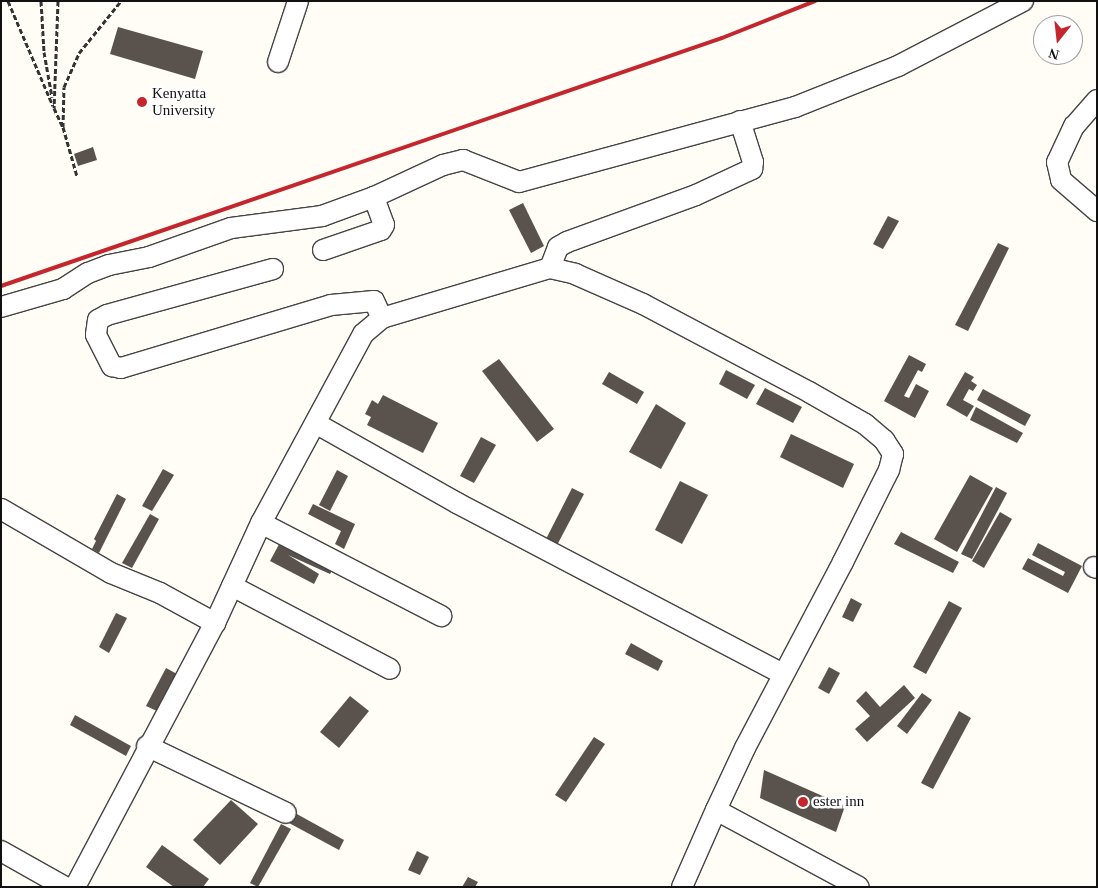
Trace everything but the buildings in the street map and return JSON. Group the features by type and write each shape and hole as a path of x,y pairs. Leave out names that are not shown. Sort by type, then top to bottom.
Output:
{"street":[{"path":"278,62 298,1"},
{"path":"1,307 63,289 88,273 109,265 149,257 230,228 322,216 374,197 443,164 462,160 519,182 795,107 898,66 1023,1"},
{"path":"1097,100 1074,126 1057,162 1061,180 1097,211"},
{"path":"550,268 558,247 696,196 752,170 753,162 740,121"},
{"path":"323,250 381,230 384,225 374,197"},
{"path":"75,887 125,796 147,746 215,623 261,523 317,424 356,344 382,318 550,268 575,274 643,304 809,392 865,424 884,440 893,454 889,470 843,562 783,674 716,810 682,887"},
{"path":"273,269 107,315 98,320 96,334 112,366 121,368 331,305 374,302 382,318"},
{"path":"317,424 457,503 783,674"},
{"path":"1,509 111,573 153,590 215,623"},
{"path":"261,523 441,616"},
{"path":"232,586 390,669"},
{"path":"147,746 286,813"},
{"path":"716,810 859,887"},
{"path":"1,852 65,887"}],"path":[{"path":"8,1 63,127 76,176"},
{"path":"41,1 44,52 54,108"},
{"path":"54,108 58,1"},
{"path":"63,127 64,87 79,53 121,1"}],"railway":[{"path":"1,286 722,38 815,1"}],"place":[{"name":"Kenyatta University","path":"142,102"},
{"name":"ester inn","path":"803,802"}]}
